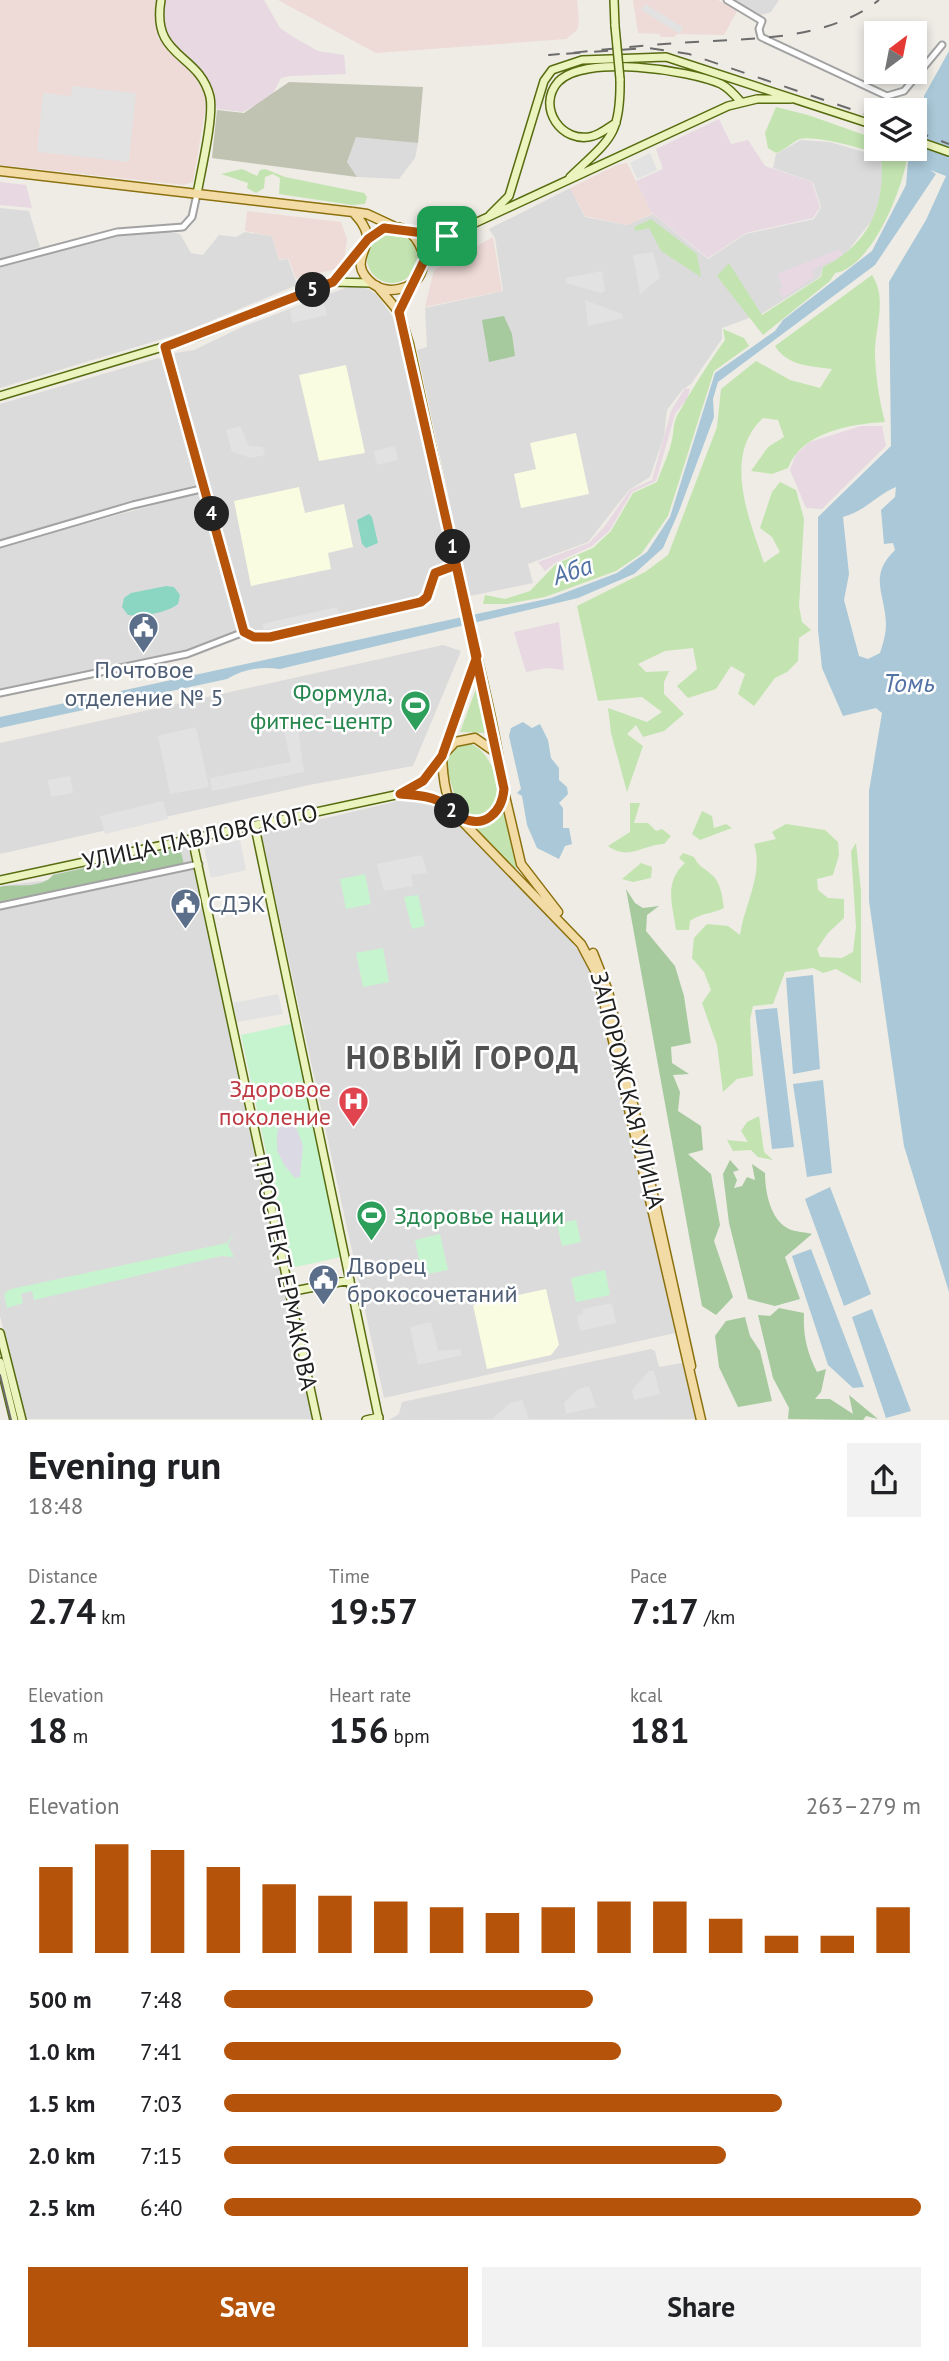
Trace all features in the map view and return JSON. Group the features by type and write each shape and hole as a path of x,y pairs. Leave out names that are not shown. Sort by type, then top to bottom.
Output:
{"main road":[{"path":"161,0 159,22 163,38 201,78 210,98 201,195"},
{"path":"399,312 423,263 447,236 569,177 600,148 617,123 620,113 614,0"},
{"path":"490,215 509,196 544,81 552,70 563,64 582,60 666,57 864,121"},
{"path":"617,123 594,136 578,138 565,133 554,122 551,96 559,81 579,72 643,66 673,69 723,85 741,102"},
{"path":"754,85 757,99"},
{"path":"569,177 583,176 741,102 757,99 802,100"},
{"path":"927,144 949,152"},
{"path":"0,171 367,214 412,234 447,236"},
{"path":"353,212 363,225 368,239"},
{"path":"333,282 375,232 395,227"},
{"path":"412,234 422,247 423,263"},
{"path":"362,247 362,267 399,312 477,656 498,754 504,789 499,809 488,819 474,821 456,814 445,782 442,756 477,656"},
{"path":"0,396 165,347 333,282 375,285 397,290 415,281"},
{"path":"442,756 455,742 475,738 485,742 498,754"},
{"name":"УЛИЦА ПАВЛОВСКОГО","path":"0,880 400,794 423,781 442,756"},
{"name":"ЗАПОРОЖСКАЯ УЛИЦА","path":"504,789 516,853 525,872 585,941 603,974 689,1350 691,1374"},
{"name":"УЛИЦА ПАВЛОВСКОГО","path":"400,794 429,797 456,814"},
{"name":"ЗАПОРОЖСКАЯ УЛИЦА","path":"456,814 581,944 594,967 701,1419"},
{"path":"254,827 379,1418 366,1419"},
{"name":"ПРОСПЕКТ ЕРМАКОВА","path":"192,838 317,1419"},
{"path":"289,1292 350,1280"},
{"path":"0,1333 15,1419"},
{"path":"0,1362 22,1419"},
{"path":"0,1398 12,1394"}],"street":[{"path":"727,0 762,21 759,29 761,37 887,96 904,91 942,45"},
{"path":"0,264 117,232 183,227 192,217 201,195"},
{"path":"165,347 244,632"},
{"path":"0,544 133,505 205,488"},
{"path":"0,693 187,654 244,632 254,637 270,637 421,602 427,597 435,573 456,565"},
{"path":"0,906 199,864"}],"shaded area":[{"path":"0,0 158,0 155,14 158,37 195,77 207,99 193,182 184,185 0,165"},
{"path":"166,0 264,0 280,28 318,51 344,55 346,74 281,78 271,97 243,112 217,109 211,86 204,76 170,42 163,26"},
{"path":"278,0 577,0 579,22 577,30 566,39 376,53"},
{"path":"633,0 718,0 737,11 724,35 677,34 674,37 661,37 659,34 638,33"},
{"path":"734,0 779,0 771,12 761,15"},
{"path":"645,4 683,27 680,34 641,10"},
{"path":"289,82 423,87 418,143 356,137 347,162 357,177 212,158 217,110 244,113"},
{"path":"72,86 136,93 129,162 37,152 43,93 71,96"},
{"path":"719,119 731,144 748,140 765,166 812,182 820,207 813,218 746,233 708,258 651,212 636,181 663,169 656,149"},
{"path":"356,136 418,143 415,158 399,179 357,177 347,162"},
{"path":"801,140 830,142 864,152 864,161 881,161 883,188 873,219 843,257 823,267 820,277 763,313 722,328 722,339 691,384 683,389 667,410 664,436 650,477 629,490 588,542 528,564 533,583 470,596 417,350 427,347 425,308 503,291 495,238 489,229 570,188 585,217 627,225 653,214 708,259 746,234 814,219 821,207 813,182 773,168 776,154"},
{"path":"650,153 657,170 637,179 630,163"},
{"path":"627,163 652,214 627,225 585,216 570,188 617,165"},
{"path":"0,182 26,185 32,208 0,205"},
{"path":"0,208 29,211 40,247 0,259"},
{"path":"247,211 341,222 347,239 344,261 335,269 296,279 289,259 279,259 272,236 245,231"},
{"path":"153,229 180,234 191,253 203,255 219,235 236,237 245,232 272,236 279,260 288,259 297,285 182,333 0,388 0,267"},
{"path":"493,237 502,291 425,307 434,270"},
{"path":"840,249 843,256 812,270 814,277 783,298 778,290 783,287 777,274"},
{"path":"653,252 660,278 640,294 633,255"},
{"path":"602,271 605,291 601,293 566,283 566,278"},
{"path":"353,285 369,289 378,296 399,326 449,560 439,569 425,597 418,602 269,635 255,634 247,626 172,357 175,353 194,350 242,327"},
{"path":"322,297 327,315 292,323 290,310"},
{"path":"585,300 622,314 623,318 588,326"},
{"path":"158,358 166,362 199,484 0,540 0,404"},
{"path":"346,365 365,453 319,461 299,375"},
{"path":"685,388 690,389 687,399 675,414 656,481 632,492 610,530 592,546 555,563 545,571 538,562 589,543 630,490 652,480 671,411"},
{"path":"240,426 249,446 263,447 265,455 251,458 232,452 226,430"},
{"path":"861,426 882,426 886,446 822,509 806,508 790,470 796,454 810,442"},
{"path":"576,433 589,494 521,508 514,474 536,469 530,443"},
{"path":"395,446 398,460 377,465 374,451"},
{"path":"299,487 305,513 344,504 353,547 328,553 331,569 251,586 234,501"},
{"path":"198,493 203,496 239,625 237,632 194,649 0,690 0,547"},
{"path":"337,607 339,614 264,630 262,624"},
{"path":"559,622 564,670 547,668 526,672 514,632"},
{"path":"443,645 461,651 413,766 309,785 0,854 0,743"},
{"path":"296,713 304,772 212,791 210,778 291,762 281,718"},
{"path":"196,727 209,787 170,794 158,736"},
{"path":"70,776 73,793 51,797 48,780"},
{"path":"406,799 425,800 444,811 551,917 589,964 638,1161 675,1333 384,1398 262,837 270,828"},
{"path":"163,801 168,819 105,834 100,816"},
{"path":"240,840 246,870 211,878 204,848"},
{"path":"180,847 187,848 192,855 312,1419 26,1419 0,1316 0,886 49,880 53,874"},
{"path":"422,855 427,873 411,875 413,886 384,891 377,864"},
{"path":"278,994 283,1014 237,1022 233,1003"},
{"path":"287,1116 297,1129 303,1146 300,1177 295,1178 284,1165 277,1150 277,1133 282,1117"},
{"path":"546,1289 559,1345 551,1355 487,1369 473,1305"},
{"path":"612,1303 616,1323 580,1331 577,1316 583,1314 582,1309"},
{"path":"431,1322 438,1351 460,1349 462,1355 418,1365 410,1327"},
{"path":"651,1349 655,1351 659,1367 682,1363 695,1419 389,1420 399,1414 402,1402"},
{"path":"649,1371 654,1371 660,1394 634,1400 632,1390"},
{"path":"589,1386 596,1407 566,1414 564,1403 578,1389"},
{"path":"522,1400 529,1419 492,1419 510,1403"}],"green space":[{"path":"776,107 864,135 864,150 807,138 797,140 776,153 768,148 765,133"},
{"path":"881,161 906,161 892,206 873,243 848,268 835,273 830,281 763,335 717,276 729,263 762,315 821,277 823,267 839,258 863,235 877,207"},
{"path":"242,169 257,176 260,170 265,169 285,177 364,193 367,197 365,204 352,205 279,194 280,178 273,174 265,177 264,188 256,193 247,188 248,183 221,174"},
{"path":"651,219 697,254 701,277 661,251 649,228 636,231 634,227"},
{"path":"392,233 410,240 417,258 410,276 392,283 374,276 367,258 374,240"},
{"path":"872,275 880,302 875,359 885,422 829,432 804,446 788,468 772,474 751,471 768,447 784,437 778,420 763,418 751,433 744,450 742,488 764,563 780,552 772,537 760,528 772,492 780,482 796,490 804,519 799,606 802,622 811,630 799,638 798,661 787,672 775,678 754,706 738,694 745,674 731,666 716,689 688,698 677,686 697,669 693,648 665,651 638,664 646,672 669,671 664,682 664,694 684,714 664,731 643,737 636,725 627,734 643,746 627,792 611,733 608,708 647,722 662,712 642,697 598,701 577,606 645,572 668,555 717,427 721,389 756,361 790,380 820,388 832,369 793,361 780,353 775,346"},
{"path":"504,316 512,334 515,356 489,362 482,320"},
{"path":"723,329 744,338 749,346 714,371 668,516 641,554 616,571 545,597 507,604 483,604 485,595 505,599 530,591 556,564 593,548 611,531 633,493 657,482 671,445 676,417 725,340"},
{"path":"369,514 378,543 366,548 362,544 357,520"},
{"path":"174,587 180,595 178,604 167,610 154,614 128,615 122,607 124,598 131,593"},
{"path":"477,686 485,733 460,732"},
{"path":"471,744 484,754 489,762 497,789 494,806 485,813 476,815 458,807 446,766 455,748"},
{"path":"630,803 640,803 634,823 648,823 656,831 662,829 671,836 664,844 629,852 608,846 630,832"},
{"path":"504,808 518,876 471,825 498,816"},
{"path":"702,811 712,816 714,828 726,824 732,828 700,840 692,834"},
{"path":"786,824 825,830 838,842 839,855 833,875 817,879 818,890 828,898 844,899 844,918 828,933 817,949 820,957 842,958 853,952 856,927 851,851 856,843 861,891 861,983 836,969 823,973 813,968 785,972 773,1004 753,1006 750,1020 753,1076 737,1079 723,1092 717,1045 702,1003 711,990 704,972 692,958 694,938 707,924 728,926 740,935 757,867 754,844 776,839 772,832"},
{"path":"180,847 184,865 0,903 0,887 42,883 53,875"},
{"path":"683,853 694,857 717,881 724,908 694,918 690,921 689,930 676,930 671,895 674,878 685,863 679,858"},
{"path":"641,863 652,867 651,878 633,882 622,879"},
{"path":"365,874 371,904 346,909 340,879"},
{"path":"626,889 635,903 643,908 659,906 647,915 646,931 675,966 684,996 691,1043 671,1047 672,1063 689,1074 673,1075 680,1092 678,1111 701,1126 703,1150 688,1154 711,1174 720,1225 714,1241 733,1297 716,1315 702,1306"},
{"path":"418,895 425,926 412,929 404,897"},
{"path":"383,948 389,982 363,987 356,953"},
{"path":"291,1024 341,1257 291,1268 241,1035"},
{"path":"759,1116 764,1152 773,1160 758,1157 751,1150 733,1151 727,1140 748,1142 741,1131 747,1122"},
{"path":"730,1160 739,1170 733,1172 737,1180 734,1188 742,1186 747,1177 755,1180 752,1164 765,1173 768,1196 777,1219 789,1229 812,1234 785,1257 800,1299 775,1306 748,1299 729,1223 723,1174"},
{"path":"576,1220 581,1242 562,1246 557,1224"},
{"path":"234,1231 228,1245 234,1257 221,1256 34,1300 32,1291 21,1294 23,1303 7,1308 4,1294 11,1289 227,1243"},
{"path":"440,1234 448,1270 422,1275 415,1240"},
{"path":"605,1270 610,1295 576,1302 571,1278"},
{"path":"779,1308 804,1313 806,1344 811,1358 817,1372 826,1369 821,1392 815,1399 830,1399 853,1414 849,1395 878,1419 866,1416 863,1420 788,1419 789,1408 773,1378 758,1315 770,1316"},
{"path":"745,1317 750,1336 760,1351 772,1401 738,1407 719,1367 715,1336 726,1321"}],"water":[{"name":"Томь","path":"949,51 949,1292 904,1146 869,901 869,791 882,713 876,708 843,716 822,668 818,630 818,517 891,446 889,282 926,220 946,176 930,170 936,174 875,265 718,382 713,399 714,417 663,548 634,574 578,598 280,669 253,669 227,679 0,728 0,717 551,598 617,573 647,552 670,517 715,373 775,331 783,320 872,251 906,185 908,161 927,161 927,98 924,98","holes":["896,487 895,497 881,510 884,544 893,543 895,550 887,559 880,577 885,635 880,653 868,659 859,656 844,600 849,574 843,517 858,511"]},
{"path":"523,722 532,728 540,724 548,740 551,758 559,768 559,780 567,787 568,794 559,803 563,808 563,828 569,828 572,844 565,846 559,859 537,848 527,825 522,796 517,793 521,789 509,736 511,728"},
{"path":"813,975 820,1069 793,1074 786,978"},
{"path":"777,1008 794,1147 772,1149 755,1010"},
{"path":"823,1080 832,1173 807,1177 793,1084"},
{"path":"830,1187 871,1294 844,1306 805,1199"},
{"path":"811,1249 864,1387 853,1388 828,1365 792,1256"},
{"path":"872,1309 911,1411 886,1418 852,1317"}],"tram line":[{"path":"0,1375 11,1420"}],"railway":[{"path":"864,114 689,54 648,48 549,55 783,36 834,24 879,0"},
{"path":"927,136 949,144"}],"place":[{"name":"Почтовое отделение № 5","path":"144,654"},
{"name":"Формула, фитнес-центр","path":"416,733"},
{"name":"СДЭК","path":"185,930"},
{"name":"Здоровое поколение","path":"354,1129"},
{"name":"Здоровье нации","path":"371,1242"},
{"name":"Дворец брокосочетаний","path":"324,1306"}],"district":[{"name":"НОВЫЙ ГОРОД","path":"463,1057"}],"route":[{"path":"447,236 412,234 395,227 384,228 368,239 333,282 165,347 244,632 254,637 270,637 421,602 427,597 435,573 456,565 477,656 498,754 504,789 499,809 493,816 480,821 466,820 440,801 429,797 400,794 423,781 442,756 445,741 477,656 399,312 423,263 447,236"}],"water label":[{"name":"Аба","path":"572,570"}]}
